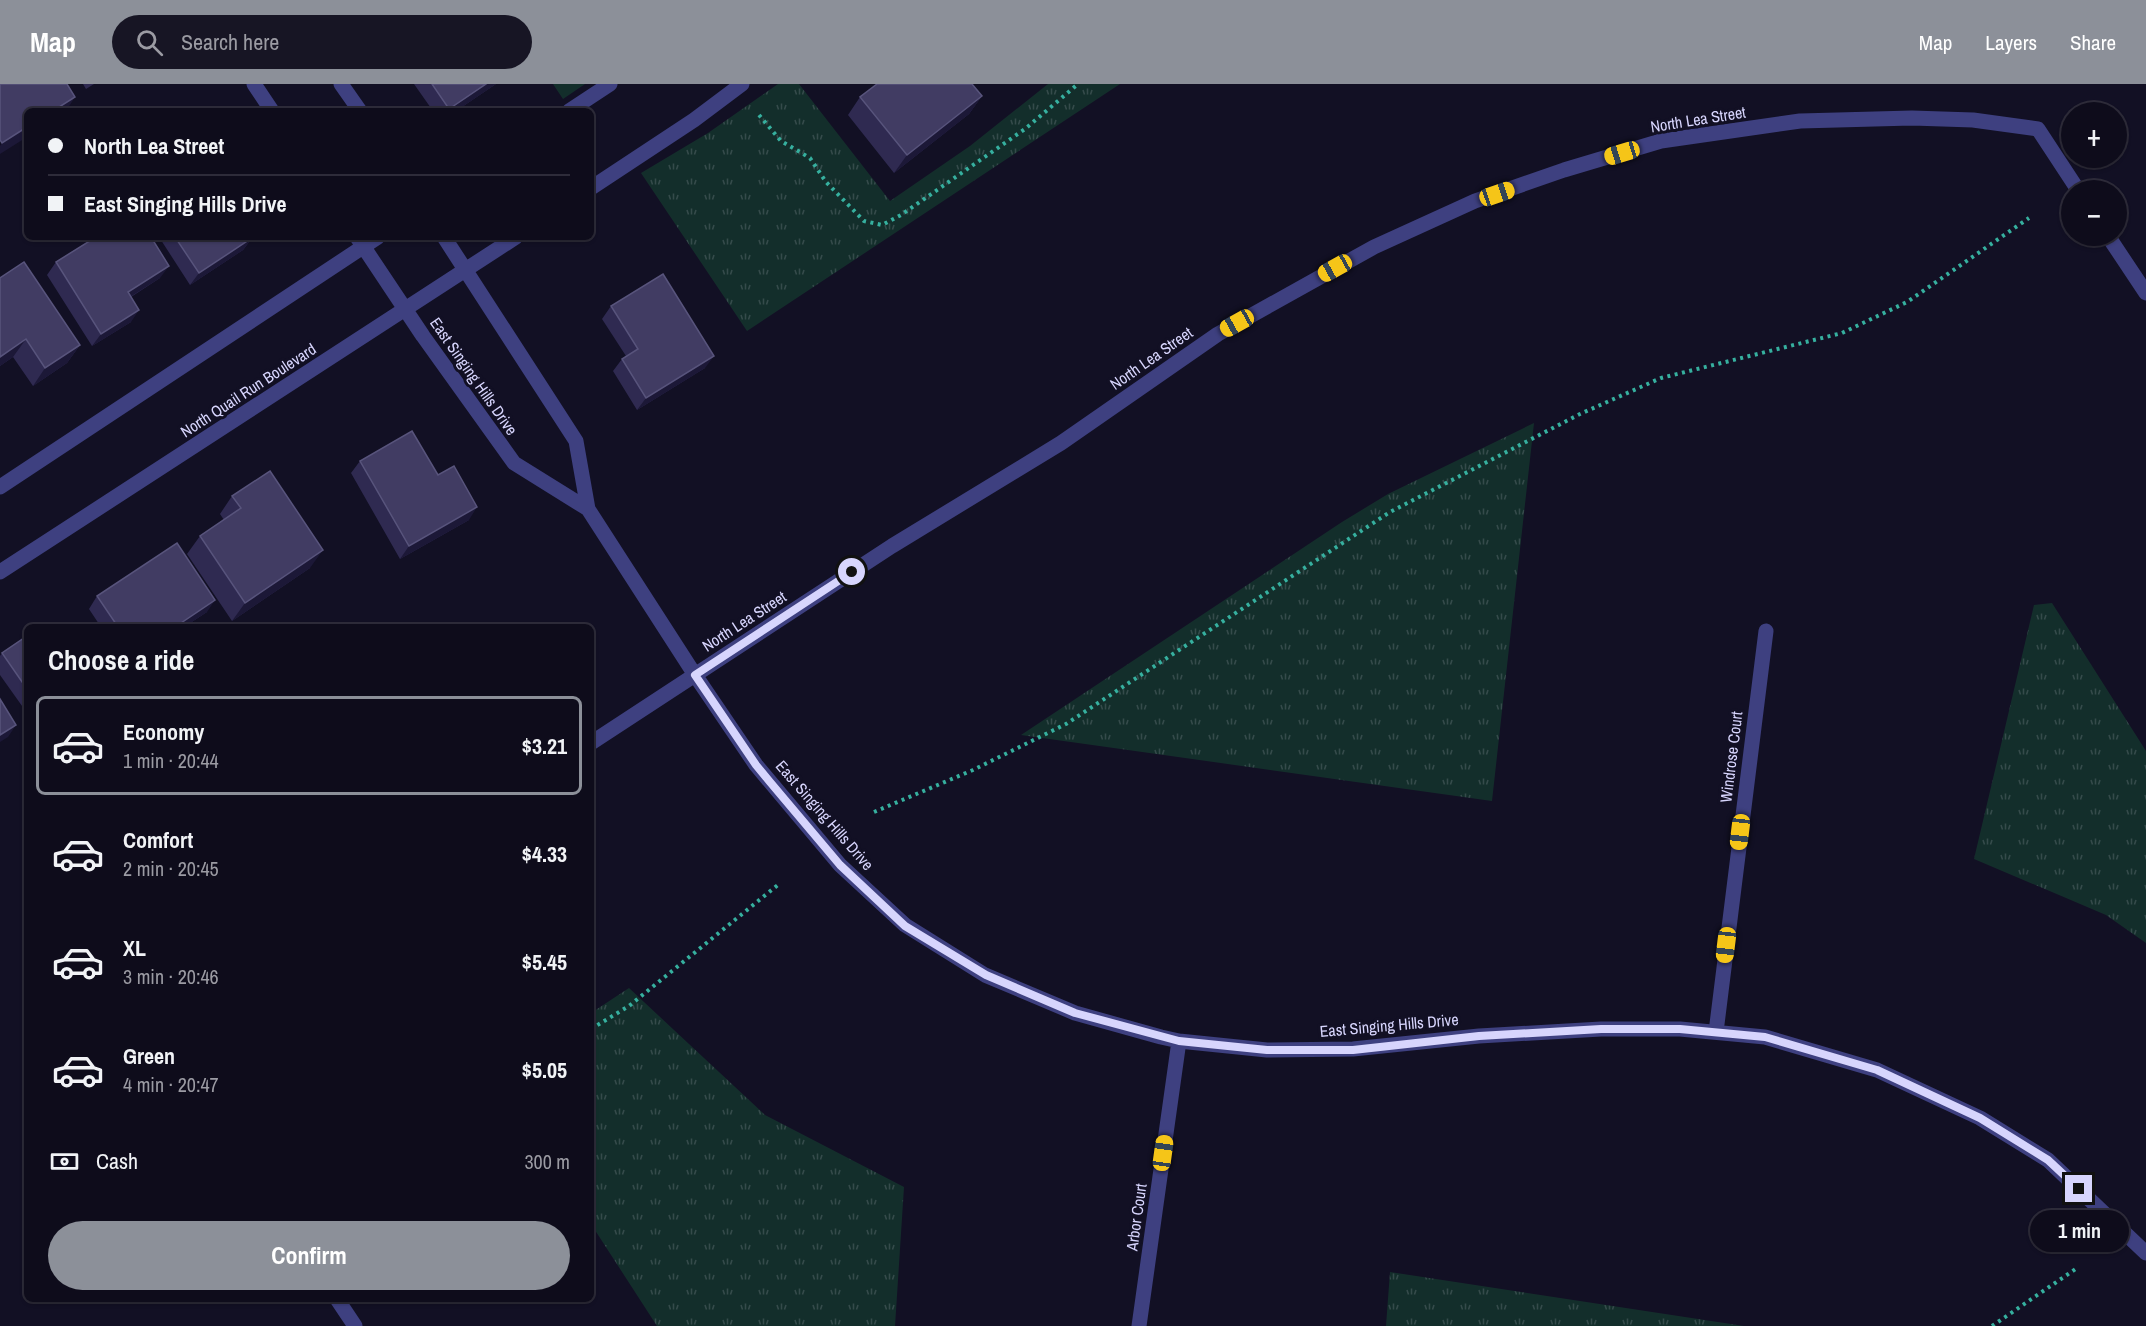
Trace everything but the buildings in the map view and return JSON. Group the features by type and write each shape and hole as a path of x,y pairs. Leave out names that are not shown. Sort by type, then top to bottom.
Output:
{"street":[{"path":"254,84 270,108"},
{"path":"341,84 358,108"},
{"path":"574,108 610,84"},
{"path":"594,186 694,120 742,84"},
{"name":"North Lea Street","path":"594,741 892,546 1061,443 1218,334 1374,247 1475,201 1564,170 1661,141 1800,121 1912,118 1973,120 2038,129 2071,180"},
{"name":"East Singing Hills Drive","path":"446,240 576,441 588,509 756,765 833,856 905,926 986,975 1075,1013 1179,1041 1267,1050 1353,1050 1479,1036 1601,1029 1680,1029 1765,1037 1877,1070 1980,1118 2048,1160 2146,1253"},
{"name":"North Quail Run Boulevard","path":"0,572 511,240"},
{"path":"0,487 360,242"},
{"name":"East Singing Hills Drive","path":"360,242 514,464 588,509"},
{"path":"2115,246 2146,293"},
{"name":"Windrose Court","path":"1716,1032 1766,631"},
{"name":"Arbor Court","path":"1139,1326 1179,1041"},
{"path":"339,1302 355,1326"}],"path":[{"path":"759,115 780,141 810,158 826,182 864,221 882,225 901,215 1024,129 1078,84"},
{"path":"874,812 973,770 1066,723 1410,501 1580,414 1661,378 1842,333 1906,302 2029,218"},
{"path":"594,1027 629,1006 779,884"},
{"path":"1992,1326 2077,1268"}],"green space":[{"path":"553,84 585,84 563,99"},
{"path":"778,84 799,84 890,201 970,146 1048,84 1120,84 747,331 641,173 708,133"},
{"path":"1534,423 1492,801 1021,735 1342,522 1388,494"},
{"path":"2052,603 2146,751 2146,943 2106,915 1974,859 2034,605"},
{"path":"629,988 765,1115 904,1187 895,1326 657,1326 594,1229 594,1011"},
{"path":"1390,1272 1744,1326 1386,1326"}],"route":[{"path":"852,572 695,675 756,765 840,865 905,926 986,975 1075,1013 1139,1031 1179,1041 1267,1050 1353,1050 1479,1036 1601,1029 1680,1029 1765,1037 1877,1070 1980,1118 2048,1160 2079,1189"}]}
